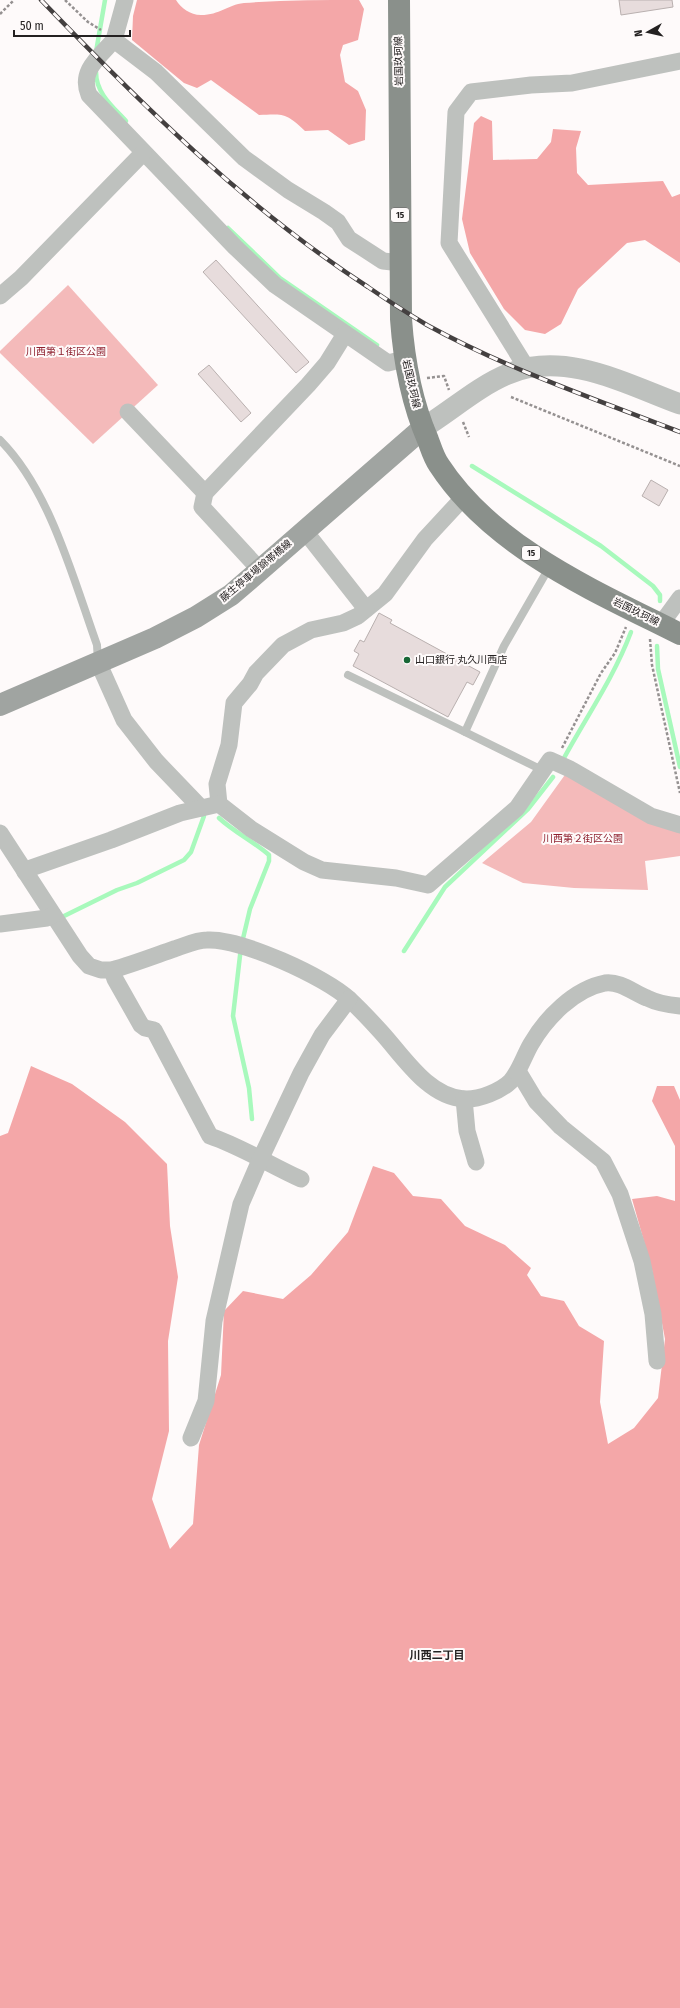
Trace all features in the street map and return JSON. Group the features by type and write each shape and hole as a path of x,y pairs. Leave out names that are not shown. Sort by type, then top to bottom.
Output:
{"main road":[{"name":"岩国玖珂線","path":"399,0 401,319 404,359 411,393 423,428 438,464 463,498 507,536 550,566 664,631"},
{"name":"藤生停車場錦帯橋線","path":"0,705 196,617 230,594 260,570 304,530 393,456 423,428"}],"street":[{"path":"125,0 110,37 86,75 86,88 89,95 143,154 275,285 388,364 404,359"},
{"path":"110,37 156,72 244,158 338,222 349,239 383,261 401,263"},
{"path":"526,367 449,243 456,112 471,92 531,85 572,83 680,61"},
{"path":"0,296 21,278 143,154"},
{"path":"260,570 202,507 205,493 308,385 327,363 345,334"},
{"path":"423,428 487,386 506,375 526,367 548,365 574,367 680,404"},
{"path":"128,412 205,493"},
{"path":"463,498 425,539 385,594 358,616 342,623 311,630 283,645 256,672 250,684 234,703 229,745 217,784 219,804 251,829 304,862 322,870 396,878 428,885 517,808 550,760 557,761 651,816 680,825"},
{"path":"304,530 366,609"},
{"path":"664,631 680,598"},
{"path":"98,662 124,720 156,761 201,808"},
{"path":"25,872 32,868 111,840 180,813 219,804"},
{"path":"0,833 53,915 89,966 101,970 112,970 206,940 242,945 284,962 336,988 349,999 381,1032 420,1076 437,1090 450,1096 464,1099 478,1098 510,1082 517,1073 531,1044 551,1017 571,999 593,986 608,983 624,986 648,999 680,1006"},
{"path":"0,924 47,918 53,915"},
{"path":"112,970 115,980 141,1025 145,1028 154,1030 210,1136 251,1154 301,1179"},
{"path":"191,1438 206,1401 214,1321 251,1154 322,1035 349,999"},
{"path":"517,1073 521,1076 536,1101 561,1127 603,1161 620,1194 642,1261 653,1314 657,1361"},
{"path":"464,1099 467,1131 476,1162"}],"lane":[{"path":"0,440 16,456 39,495 64,552 97,645 98,662"},
{"path":"465,732 501,651 550,566"},
{"path":"348,675 542,770"}],"path":[{"path":"0,14 14,0"},
{"path":"65,0 88,22 110,37"},
{"path":"420,379 444,376 450,390"},
{"path":"511,397 680,466"},
{"path":"462,419 469,437"},
{"path":"557,761 601,673 615,653 628,623"},
{"path":"664,631 652,665 680,793"}],"green space":[{"name":"川西第１街区公園","path":"68,285 158,385 93,444 0,353 0,351"},
{"name":"川西第２街区公園","path":"567,772 680,833 680,856 645,861 648,890 574,888 523,883 482,863 531,822"}],"shaded area":[{"path":"137,0 176,0 180,6 193,14 208,15 244,3 359,0 364,9 358,40 343,45 340,55 345,82 358,91 366,110 365,140 349,145 328,130 305,131 289,118 284,116 259,115 211,80 197,88 184,83 132,40 133,16"},
{"path":"481,116 492,121 493,160 537,159 551,142 553,129 581,131 576,148 577,173 588,185 663,181 672,197 680,194 680,263 645,240 627,243 578,289 561,324 545,334 525,330 504,309 470,253 462,219 474,123"},
{"path":"31,1066 72,1084 125,1122 167,1164 170,1226 178,1277 168,1341 169,1431 152,1499 170,1549 193,1524 199,1445 221,1375 224,1311 243,1291 283,1299 311,1275 348,1232 373,1166 394,1173 413,1196 441,1199 465,1226 505,1245 531,1268 527,1275 541,1296 564,1301 579,1326 604,1341 600,1402 608,1444 634,1428 658,1398 665,1339 652,1270 632,1199 657,1196 675,1201 675,1146 652,1101 657,1086 674,1086 680,1100 680,2008 0,2008 0,1136 8,1133"}],"building":[{"path":"619,0 672,0 673,7 621,15"},
{"path":"216,260 309,362 296,373 203,272"},
{"path":"209,365 251,413 241,422 198,374"},
{"path":"651,480 668,490 659,506 642,496"},
{"name":"山口銀行 丸久川西店","path":"379,613 392,620 390,623 480,672 473,685 467,682 448,717 353,666 359,654 354,651 360,640 364,642"}],"waterway":[{"path":"96,52 105,0"},
{"path":"96,72 97,80 102,93 126,121"},
{"path":"228,228 280,278 377,345"},
{"path":"472,466 601,546 653,586 660,595 660,601"},
{"path":"564,758 617,665 631,632"},
{"path":"657,646 658,669 680,767"},
{"path":"404,951 445,887 528,809 553,777"},
{"path":"62,917 184,860 191,852 204,816"},
{"path":"219,818 269,855 269,861 250,909 241,947 233,1016 249,1088 252,1119"}],"railway":[{"path":"41,0 156,116 237,189 323,256 375,292 427,325 488,356 552,383 680,432"}],"place":[{"name":"山口銀行 丸久川西店","path":"407,660"}],"district":[{"name":"川西二丁目","path":"437,1655"}]}
